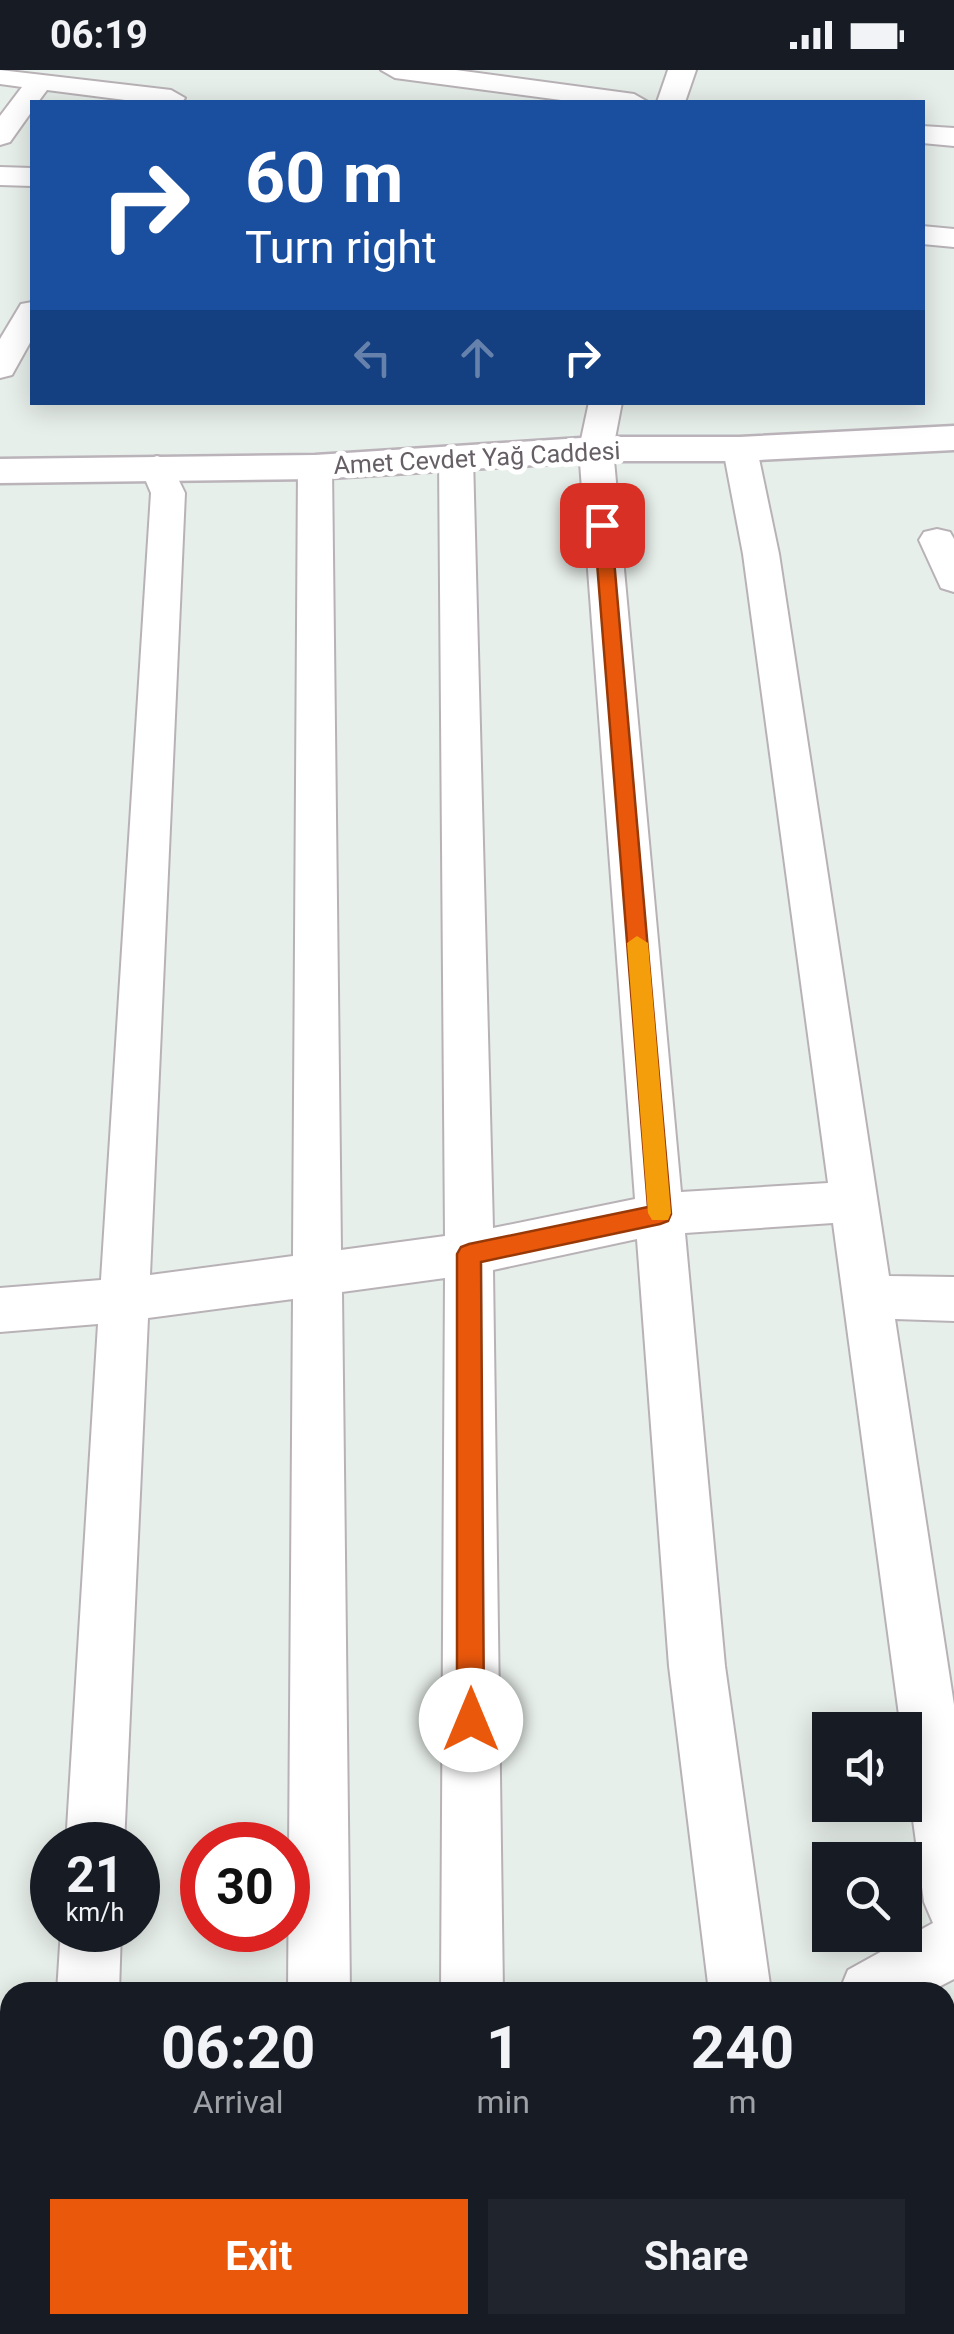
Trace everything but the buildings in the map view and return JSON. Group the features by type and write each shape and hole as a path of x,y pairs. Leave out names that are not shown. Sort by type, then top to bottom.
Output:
{"street":[{"path":"0,76 170,100 190,70"},
{"path":"395,70 619,100"},
{"path":"672,100 682,70"},
{"path":"0,136 40,81"},
{"path":"925,134 954,137"},
{"path":"0,176 30,176"},
{"path":"925,235 954,238"},
{"path":"925,257 954,256"},
{"path":"0,368 30,316"},
{"path":"605,405 596,449 697,1666 739,1982"},
{"name":"Amet Cevdet Yağ Caddesi","path":"0,471 315,467 596,449 740,448 954,438"},
{"path":"740,448 761,554 954,1902"},
{"path":"456,457 469,1254 472,1982"},
{"path":"97,1822 168,493 157,467"},
{"path":"315,467 319,1982"},
{"path":"937,540 954,580"},
{"path":"0,1310 124,1300 469,1254 660,1214 854,1202"},
{"path":"867,1297 954,1298"},
{"path":"888,1982 954,1945"},
{"path":"88,1982 90,1952"}],"slow traffic":[{"path":"637,943 660,1213"}],"route":[{"path":"471,1720 469,1254 660,1214 602,525"}]}
